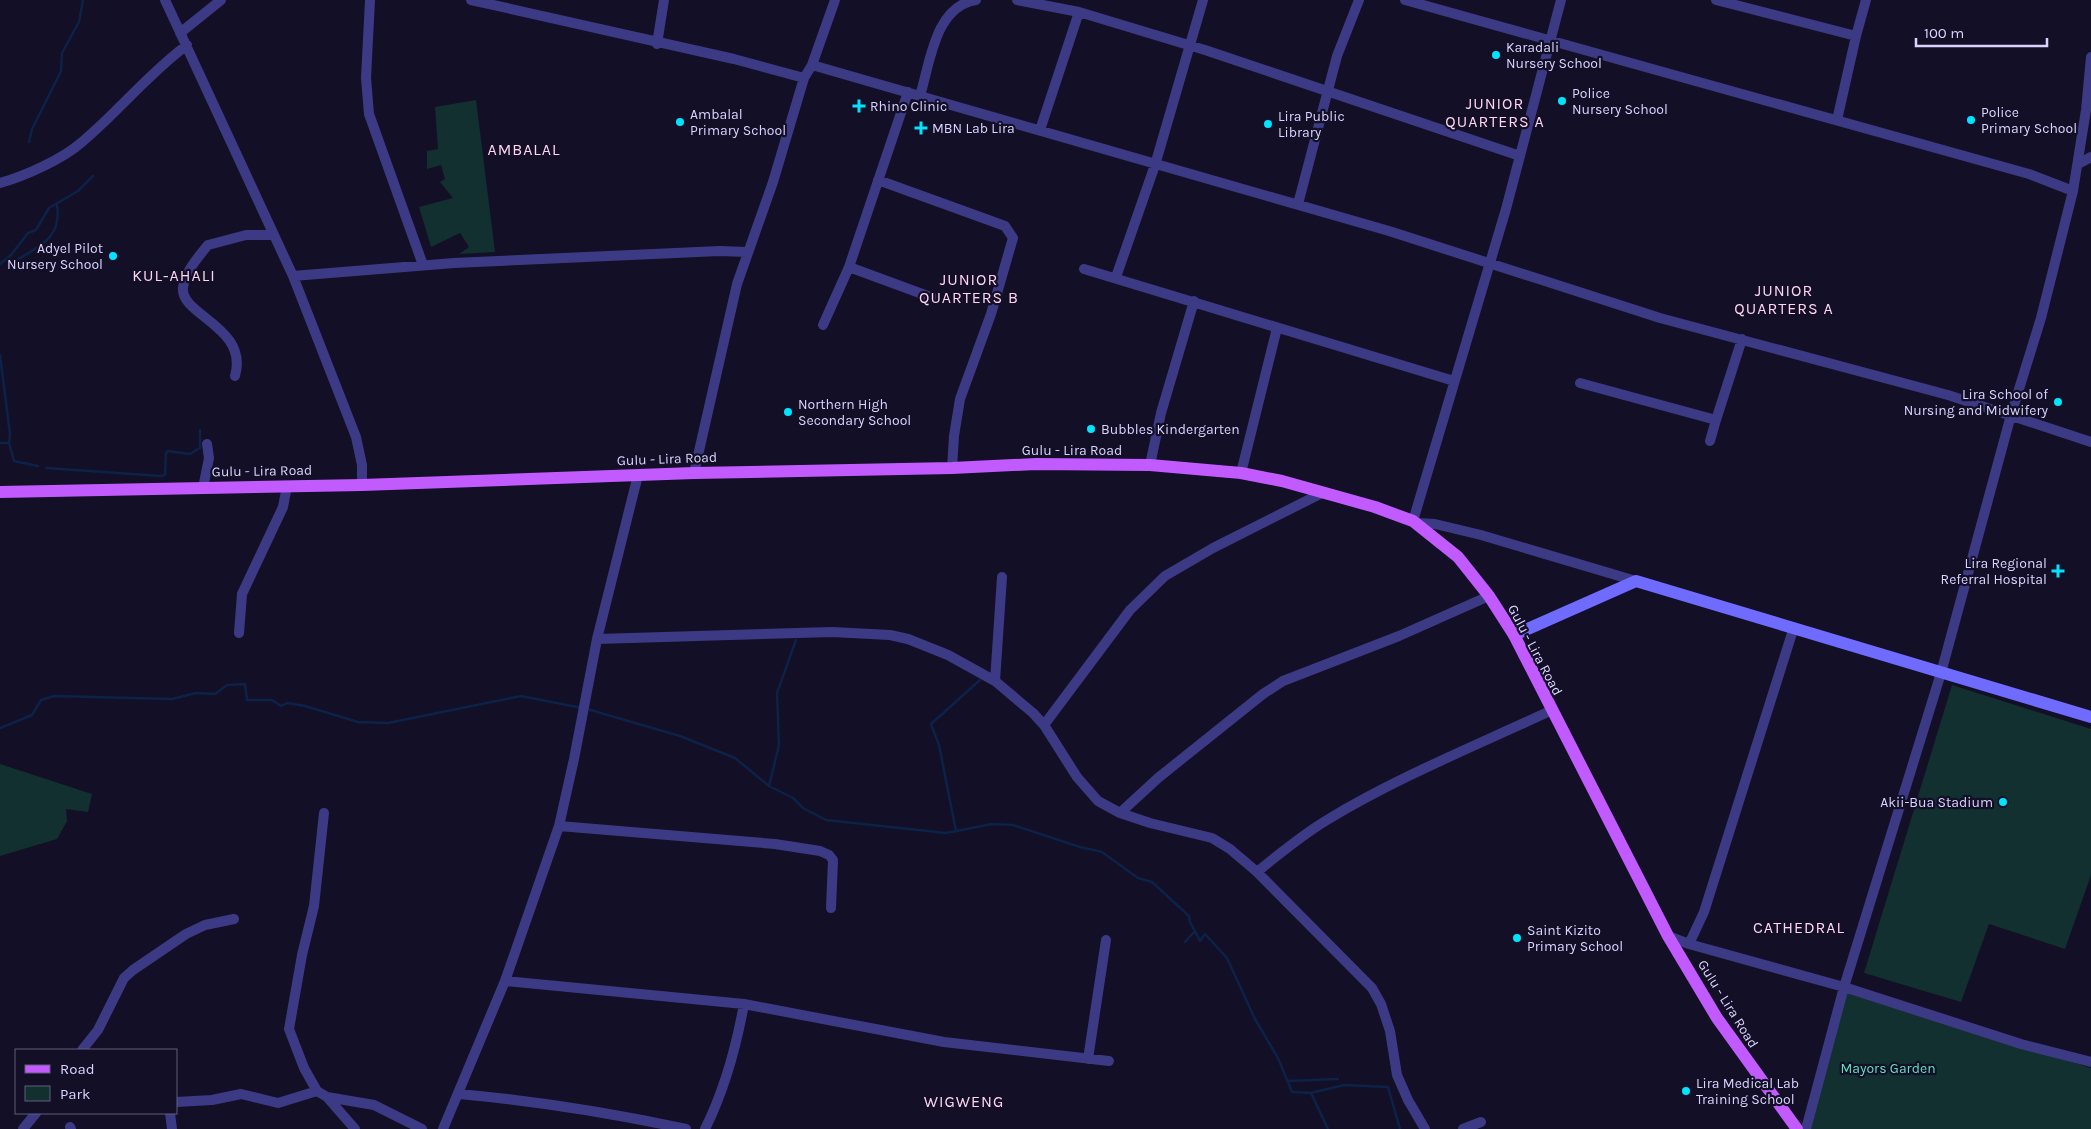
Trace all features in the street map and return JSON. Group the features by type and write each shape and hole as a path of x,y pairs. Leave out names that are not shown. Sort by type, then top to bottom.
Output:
{"main road":[{"name":"Gulu - Lira Road","path":"0,492 362,485 694,473 952,468 1036,464 1150,465 1241,473 1282,481 1375,507 1415,522 1458,557 1489,596 1514,635 1550,711 1668,936 1722,1026 1797,1129"},
{"path":"1514,635 1636,581 1793,630 2091,717"}],"street":[{"path":"165,0 293,276 356,437 362,465 362,485"},
{"path":"180,33 221,0"},
{"path":"370,0 366,78 369,114 422,265"},
{"path":"471,0 488,2 657,44 734,59 804,78"},
{"path":"657,44 664,0"},
{"path":"694,473 727,322 747,252 773,182 804,78 812,65 835,0"},
{"path":"920,96 944,22 955,9 976,0"},
{"path":"1017,0 1079,12 1190,46 1327,90 1520,156"},
{"path":"1116,277 1155,165 1203,0"},
{"path":"1298,204 1327,90 1344,33 1359,0"},
{"path":"1561,0 1520,156 1415,522 1472,532 1636,581"},
{"path":"1716,0 1856,36"},
{"path":"1837,120 1866,0"},
{"path":"1410,1 2028,174 2073,191"},
{"path":"1040,130 1079,12"},
{"path":"0,183 66,153 81,143 156,70 187,45"},
{"path":"1806,1129 1844,988 1941,673 2011,415 2041,318 2073,191 2091,57"},
{"path":"812,65 1155,165 1298,204 1660,318 1948,395 2091,442"},
{"path":"823,325 849,267 908,92"},
{"path":"2078,164 2091,157"},
{"path":"878,180 1005,226 1013,238 991,314 960,399 954,436 952,468"},
{"path":"236,376 238,369 236,356 228,339 223,331 189,303 183,294 184,284 208,244 246,235 273,235"},
{"path":"293,276 422,265 609,255 720,251 747,252"},
{"path":"849,267 936,299"},
{"path":"1084,269 1116,277 1454,381"},
{"path":"1150,465 1161,413 1194,302"},
{"path":"1241,473 1277,328"},
{"path":"1710,440 1742,340"},
{"path":"1580,383 1716,420"},
{"path":"202,488 208,447"},
{"path":"443,1129 505,981 559,826 597,639 638,475"},
{"path":"239,633 242,594 283,507 287,486"},
{"path":"1044,725 1130,610 1165,576 1213,548 1322,493"},
{"path":"995,682 1002,576"},
{"path":"1120,813 1158,778 1263,694 1283,681 1399,636 1489,596"},
{"path":"1689,944 1707,903 1793,630"},
{"path":"597,639 789,632 890,635 934,649 995,682 1044,725 1088,791 1098,801 1120,813 1212,838 1230,849 1257,872 1372,988 1381,1004 1390,1031 1397,1075 1408,1100 1425,1129"},
{"path":"1257,872 1298,839 1327,820 1422,769 1550,711"},
{"path":"324,813 314,906 302,955 289,1029 304,1068 317,1091 327,1097 355,1129"},
{"path":"559,826 775,844 820,851 829,855 833,860 830,908"},
{"path":"83,1049 98,1030 124,978 186,934 205,925 234,919"},
{"path":"1668,936 1689,944 1844,988 2022,1044 2090,1063"},
{"path":"1088,1059 1106,940"},
{"path":"505,981 744,1004 944,1042 1109,1062"},
{"path":"705,1129 718,1104 726,1079 736,1044 744,1004"},
{"path":"178,1102 212,1100 241,1094 278,1103 317,1091"},
{"path":"459,1094 524,1100 619,1114 686,1129"},
{"path":"327,1097 374,1105 422,1129"},
{"path":"23,1129 35,1114"},
{"path":"170,1114 172,1129"},
{"path":"1463,1129 1481,1122"}],"green space":[{"path":"476,100 495,252 459,254 469,247 460,233 431,247 419,207 453,198 440,182 445,179 441,165 427,169 427,151 438,149 435,107"},
{"name":"Akii-Bua Stadium","path":"1952,685 2091,729 2091,875 2065,949 1989,924 1961,1002 1864,973"},
{"path":"0,764 92,794 88,812 66,809 67,821 57,839 0,856"},
{"name":"Mayors Garden","path":"1844,991 2091,1068 2091,1129 1811,1129"}],"waterway":[{"path":"29,142 32,129 61,71 62,53 79,22 83,0"},
{"path":"0,264 11,255 28,233 36,230 49,208 78,191 93,176"},
{"path":"8,258 15,261 33,251 47,240 56,226 58,216 57,205"},
{"path":"0,355 10,434 9,443"},
{"path":"46,468 161,476 165,475 166,453 168,451 190,454 200,448 200,430"},
{"path":"0,443 9,443 14,461 38,466"},
{"path":"769,786 779,745 777,693 796,640"},
{"path":"956,831 939,745 931,724 980,680"},
{"path":"0,728 32,715 41,700 54,696 172,699 196,693 215,694 227,685 245,684 247,700 272,700 281,706 287,703 305,706 358,722 388,723 521,696 582,708"},
{"path":"587,709 680,736 735,758 769,786 793,798 803,808 826,820 946,833 992,824 1013,825 1080,847 1102,852 1138,878 1152,882 1189,916 1190,922 1200,941 1205,934 1227,958 1255,1019 1278,1058 1292,1092 1311,1093 1328,1129"},
{"path":"1185,942 1195,931"},
{"path":"1288,1081 1338,1079"},
{"path":"1311,1093 1344,1085 1388,1087 1400,1129"}],"place":[{"name":"Karadali Nursery School","path":"1496,55"},
{"name":"Police Nursery School","path":"1562,101"},
{"name":"Rhino Clinic","path":"859,106"},
{"name":"Police Primary School","path":"1971,120"},
{"name":"Ambalal Primary School","path":"680,122"},
{"name":"Lira Public Library","path":"1268,124"},
{"name":"MBN Lab Lira","path":"921,128"},
{"name":"Adyel Pilot Nursery School","path":"113,256"},
{"name":"Lira School of Nursing and Midwifery","path":"2058,402"},
{"name":"Northern High Secondary School","path":"788,412"},
{"name":"Bubbles Kindergarten","path":"1091,429"},
{"name":"Lira Regional Referral Hospital","path":"2058,571"},
{"name":"Akii-Bua Stadium","path":"2003,802"},
{"name":"Saint Kizito Primary School","path":"1517,938"},
{"name":"Lira Medical Lab Training School","path":"1686,1091"}],"district":[{"name":"JUNIOR QUARTERS A","path":"1495,112"},
{"name":"AMBALAL","path":"524,149"},
{"name":"KUL-AHALI","path":"174,275"},
{"name":"JUNIOR QUARTERS B","path":"969,288"},
{"name":"JUNIOR QUARTERS A","path":"1784,299"},
{"name":"CATHEDRAL","path":"1799,927"},
{"name":"WIGWENG","path":"964,1101"}]}
